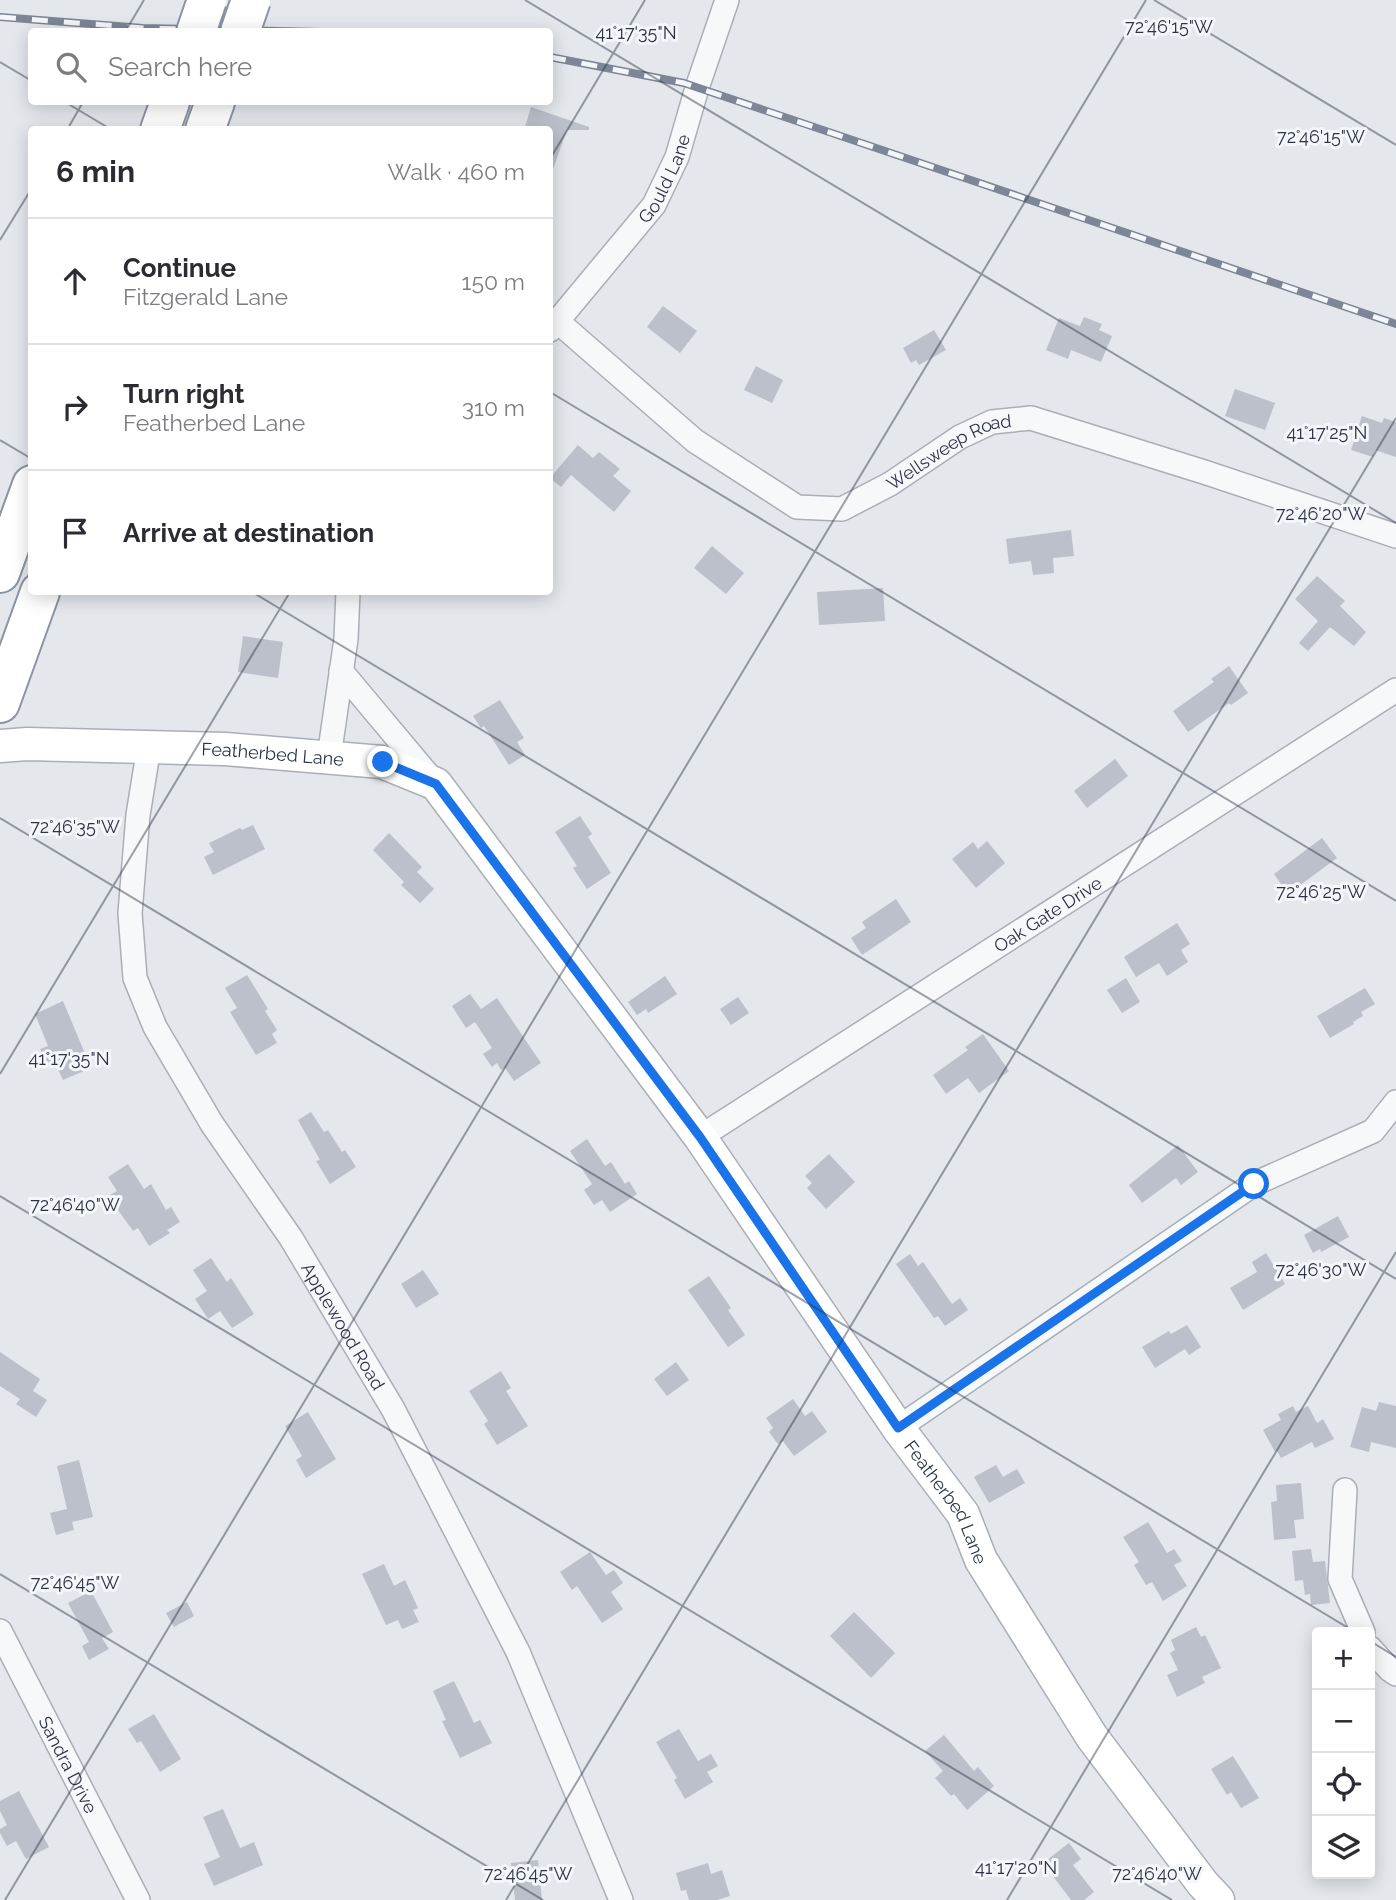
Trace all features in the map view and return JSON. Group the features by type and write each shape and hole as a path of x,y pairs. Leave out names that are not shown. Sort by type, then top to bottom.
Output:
{"highway":[{"path":"197,28 207,0"},
{"path":"241,28 251,0"},
{"path":"161,126 169,105"},
{"path":"206,126 214,105"},
{"path":"0,573 28,496"},
{"path":"0,703 39,595"}],"street":[{"name":"Gould Lane","path":"553,326 654,205 677,158 727,0"},
{"name":"Wellsweep Road","path":"553,326 695,441 797,507 842,509 890,484 970,432 992,422 1031,418 1396,536"},
{"path":"329,757 346,639 348,595"},
{"path":"341,671 436,784"},
{"name":"Oak Gate Drive","path":"700,1137 1396,690"},
{"name":"Featherbed Lane","path":"13,745 225,749 329,757 383,762 436,784 700,1137 898,1428 963,1514 981,1560 1092,1737 1218,1900"},
{"name":"Applewood Road","path":"149,747 138,815 130,914 135,978 155,1027 212,1124 291,1238 393,1409 519,1652 621,1900"},
{"path":"898,1428 1254,1184 1373,1131 1396,1102"},
{"path":"1345,1490 1340,1580 1361,1627"},
{"name":"Sandra Drive","path":"0,1631 138,1900"},
{"path":"1375,1654 1396,1674"}],"building":[{"path":"531,107 589,127 589,130 567,130 553,169 553,126 525,126"},
{"path":"663,306 697,331 680,353 647,327"},
{"path":"1084,317 1102,324 1099,330 1112,336 1101,362 1071,350 1068,359 1046,350 1059,318 1080,326"},
{"path":"934,330 946,350 919,365 916,360 911,363 903,348"},
{"path":"756,366 783,380 772,403 744,390"},
{"path":"1235,389 1275,403 1265,430 1225,416"},
{"path":"1362,416 1382,423 1384,418 1396,422 1396,457 1375,450 1373,457 1351,450"},
{"path":"578,445 593,458 599,452 620,469 613,476 631,491 614,512 571,475 561,487 553,480 553,474"},
{"path":"1071,530 1074,556 1053,558 1054,573 1033,575 1031,561 1009,564 1006,539"},
{"path":"712,546 744,573 726,594 694,568"},
{"path":"1317,576 1345,601 1340,606 1366,632 1354,646 1330,627 1308,651 1299,643 1318,621 1295,599"},
{"path":"883,588 885,621 819,625 817,592"},
{"path":"243,636 283,642 278,678 238,672"},
{"path":"1229,666 1248,693 1188,732 1173,711 1214,682 1211,679"},
{"path":"500,700 524,738 517,742 525,755 509,765 484,726 481,728 473,716"},
{"path":"1115,759 1128,776 1087,808 1074,791"},
{"path":"580,816 592,834 588,837 611,873 587,889 573,868 577,866 555,832"},
{"path":"253,825 265,849 213,875 204,857 214,852 209,843 240,828 242,830"},
{"path":"389,833 422,867 417,872 434,889 420,903 401,885 404,882 373,850"},
{"path":"1322,838 1337,858 1288,894 1274,874"},
{"path":"987,841 1005,863 976,888 952,859 973,842 978,849"},
{"path":"896,899 911,922 862,955 851,938 866,928 862,922"},
{"path":"1177,923 1190,944 1181,950 1188,962 1167,976 1159,963 1136,977 1124,957"},
{"path":"247,975 268,1009 265,1011 277,1030 272,1034 277,1043 256,1055 230,1012 237,1008 225,988"},
{"path":"665,976 677,994 648,1013 646,1009 637,1015 628,1002"},
{"path":"1126,978 1140,1002 1122,1013 1107,990"},
{"path":"1365,988 1375,1004 1361,1012 1363,1016 1353,1022 1354,1024 1330,1038 1317,1016"},
{"path":"470,994 481,1009 497,998 541,1063 514,1081 505,1068 501,1070 497,1063 492,1067 483,1054 492,1048 475,1022 466,1028 452,1006"},
{"path":"738,997 749,1013 731,1025 720,1009"},
{"path":"63,1001 91,1068 63,1080 55,1063 47,1066 40,1049 48,1046 35,1014"},
{"path":"983,1034 1009,1071 979,1093 968,1078 946,1094 933,1075 968,1050 965,1047"},
{"path":"311,1112 324,1132 328,1130 342,1152 345,1150 356,1167 330,1184 316,1161 320,1160 298,1120"},
{"path":"587,1139 605,1166 611,1162 625,1184 629,1181 637,1194 610,1212 602,1200 594,1205 584,1190 592,1184 570,1151"},
{"path":"1178,1145 1198,1172 1181,1185 1176,1178 1142,1203 1129,1185"},
{"path":"829,1154 855,1182 826,1209 807,1188 812,1183 805,1176"},
{"path":"128,1164 144,1189 151,1184 166,1210 171,1207 180,1222 167,1230 170,1233 149,1246 138,1228 133,1231 108,1196 117,1191 108,1177"},
{"path":"1338,1216 1349,1237 1321,1252 1320,1249 1313,1253 1304,1235"},
{"path":"1266,1253 1285,1284 1243,1310 1230,1288 1257,1272 1252,1262"},
{"path":"910,1254 918,1266 923,1262 952,1304 960,1298 968,1310 945,1326 938,1316 934,1318 896,1264"},
{"path":"211,1258 227,1282 231,1278 254,1314 232,1328 220,1311 208,1319 195,1299 207,1291 193,1270"},
{"path":"423,1270 439,1294 416,1308 401,1284"},
{"path":"709,1276 731,1308 728,1310 745,1335 728,1347 688,1290"},
{"path":"1187,1325 1201,1347 1189,1355 1185,1349 1155,1368 1142,1347 1169,1331 1171,1334"},
{"path":"0,1352 40,1379 33,1391 47,1400 36,1417 16,1404 20,1399 0,1386"},
{"path":"676,1362 689,1380 667,1396 654,1379"},
{"path":"501,1371 511,1388 506,1391 528,1426 497,1445 484,1424 488,1421 469,1391"},
{"path":"793,1399 805,1416 812,1411 827,1432 794,1456 783,1441 778,1444 769,1432 773,1428 766,1418"},
{"path":"1379,1402 1396,1406 1396,1448 1371,1442 1369,1452 1350,1447 1362,1407 1376,1411"},
{"path":"1293,1406 1296,1412 1308,1406 1317,1423 1323,1419 1334,1439 1315,1448 1312,1442 1281,1458 1263,1430 1281,1420 1278,1414"},
{"path":"308,1412 336,1459 306,1478 296,1460 302,1456 285,1426"},
{"path":"79,1460 93,1517 72,1522 74,1530 56,1535 50,1513 67,1509 57,1466"},
{"path":"996,1465 1003,1477 1017,1469 1025,1483 989,1503 974,1477"},
{"path":"1301,1483 1304,1519 1294,1520 1296,1538 1274,1540 1271,1502 1277,1501 1276,1485"},
{"path":"1148,1522 1167,1553 1174,1549 1182,1561 1174,1565 1187,1586 1163,1601 1152,1582 1146,1585 1134,1565 1139,1562 1123,1537"},
{"path":"1311,1549 1313,1562 1325,1561 1330,1603 1311,1605 1310,1594 1305,1595 1303,1580 1295,1581 1292,1551"},
{"path":"590,1552 606,1575 614,1570 623,1583 611,1592 623,1609 602,1623 577,1586 572,1590 560,1572"},
{"path":"384,1564 394,1586 405,1580 418,1608 413,1610 419,1622 402,1629 398,1620 386,1625 362,1574"},
{"path":"91,1591 113,1632 102,1638 109,1649 89,1660 82,1646 89,1642 68,1603"},
{"path":"187,1602 194,1616 174,1627 166,1613"},
{"path":"854,1612 895,1653 871,1678 830,1636"},
{"path":"1196,1627 1201,1637 1205,1635 1221,1668 1202,1677 1205,1683 1177,1697 1167,1675 1178,1670 1170,1653 1175,1650 1171,1640"},
{"path":"454,1681 474,1723 480,1720 492,1743 460,1758 442,1721 446,1720 433,1691"},
{"path":"154,1714 181,1759 160,1772 141,1741 137,1743 128,1729"},
{"path":"679,1729 698,1761 711,1754 718,1766 707,1772 713,1782 685,1799 674,1780 677,1778 656,1742"},
{"path":"944,1735 974,1771 978,1767 994,1786 967,1810 954,1794 951,1796 935,1778 943,1771 925,1751"},
{"path":"1233,1756 1259,1798 1241,1808 1231,1792 1227,1795 1211,1769"},
{"path":"19,1791 49,1847 26,1859 16,1841 7,1846 0,1833 0,1829 7,1825 0,1811 0,1801"},
{"path":"223,1809 240,1848 254,1842 263,1865 214,1886 204,1864 220,1857 203,1817"},
{"path":"1069,1843 1081,1859 1073,1865 1094,1892 1084,1900 1071,1900 1043,1863"},
{"path":"538,1860 542,1900 515,1900 511,1863"},
{"path":"708,1863 711,1874 722,1870 730,1896 717,1900 689,1900 686,1890 681,1891 676,1873"}],"railway":[{"path":"0,17 143,28"},
{"path":"553,58 684,83 1396,324"}],"route":[{"path":"383,762 436,784 700,1137 898,1428 1254,1184"}]}
